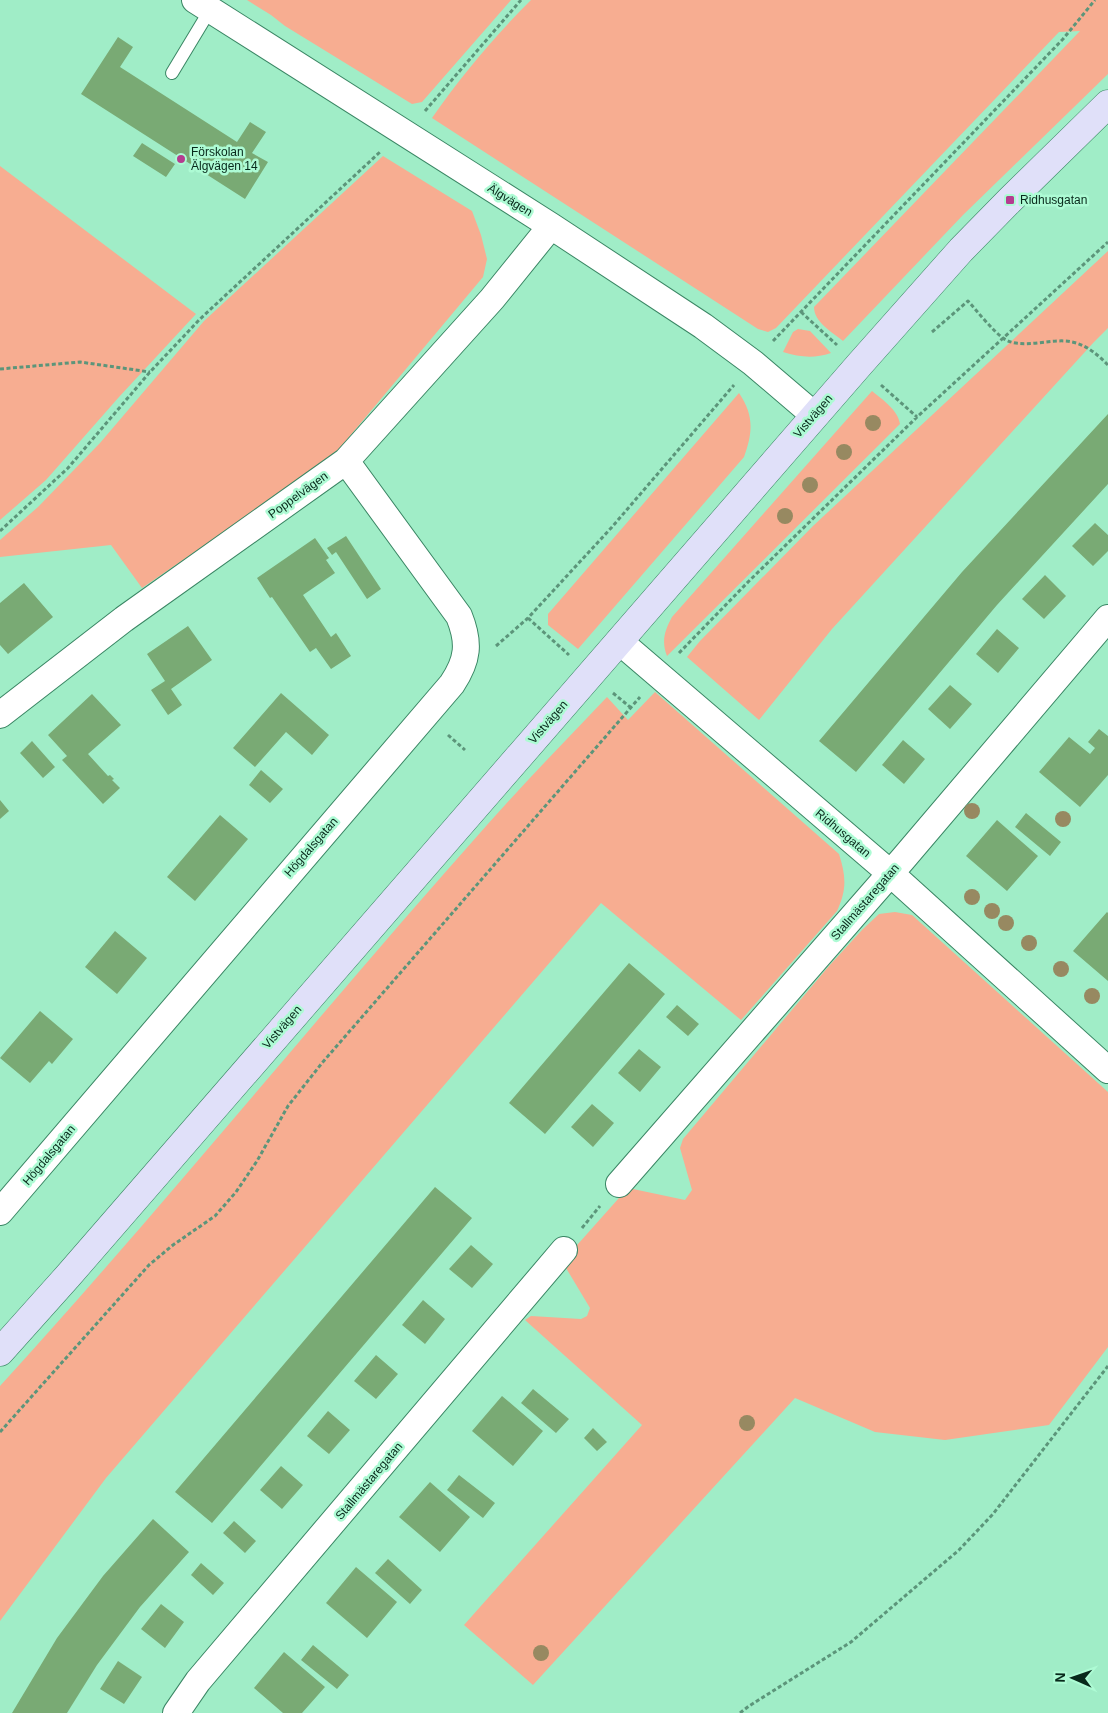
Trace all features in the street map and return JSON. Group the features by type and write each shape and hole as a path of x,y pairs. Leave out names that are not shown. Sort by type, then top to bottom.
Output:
{"main road":[{"name":"Vistvägen","path":"0,1352 814,415 961,250 1108,104"}],"street":[{"name":"Älgvägen","path":"203,5 551,226 703,326 753,363 814,415"},
{"name":"Poppelvägen","path":"0,715 124,619 346,461 492,299 551,226"},
{"path":"346,461 459,616 466,640 465,662"},
{"name":"Stallmästaregatan","path":"619,1184 890,873 1108,618"},
{"name":"Ridhusgatan","path":"619,641 890,873 1108,1070"},
{"name":"Högdalsgatan","path":"0,1212 452,684 465,662"},
{"name":"Stallmästaregatan","path":"176,1713 198,1681 564,1250"}],"lane":[{"path":"172,73 203,5"}],"path":[{"path":"0,531 68,468 150,372 200,319 421,114 521,0"},
{"path":"465,662 487,653 505,640 528,618 612,527 753,363 1063,39 1095,0"},
{"path":"0,1432 149,1265 173,1245 215,1216 236,1192 257,1161 288,1106 322,1063 675,657 763,567 917,417 1108,242"},
{"path":"968,301 1003,339 1026,343 1070,341 1084,346 1100,356 1108,365"},
{"path":"0,369 80,362 150,372"},
{"path":"564,1250 619,1184"},
{"path":"740,1713 851,1642 959,1550 993,1514 1108,1366"}],"shaded area":[{"path":"247,0 511,0 422,102 412,104 285,26"},
{"path":"531,0 1108,0 1108,74 963,215 843,341 829,330 820,322 814,307 1080,31 1059,32 776,328 768,332 758,329 432,118 478,57"},
{"path":"383,156 472,211 487,259 483,277 339,449 297,482 142,588 111,545 0,557 0,540 38,507 100,443 204,321"},
{"path":"0,166 196,314 46,480 0,520"},
{"path":"1108,251 1108,328 832,629 759,720 687,657 700,641 813,526"},
{"path":"798,329 810,331 831,353 807,357 783,352 793,332"},
{"path":"872,391 893,410 900,424 667,656 664,645 665,636 667,626 672,617"},
{"path":"739,393 750,416 749,440 744,457 578,649 548,625 548,614"},
{"path":"655,692 839,854 843,869 844,890 837,911 741,1020 601,903 106,1478 0,1621 0,1386 123,1247 426,895 547,760 607,697 628,720"},
{"path":"895,912 912,915 1108,1092 1108,1347 1049,1425 945,1440 875,1432 795,1398 533,1685 464,1625 642,1425 525,1320 531,1316 581,1319 587,1316 590,1308 566,1268 565,1260 570,1253 627,1189 685,1200 692,1190 680,1148 683,1139 829,966 862,930 879,914"}],"building":[{"path":"118,37 133,47 120,67 237,142 250,122 266,132 252,153 268,162 245,199 81,94"},
{"path":"142,143 175,164 166,177 133,156"},
{"path":"1108,414 1108,484 997,605 856,772 819,741 962,572"},
{"path":"1095,523 1108,535 1108,551 1093,566 1072,546"},
{"path":"346,536 381,589 367,599 336,552 332,555 327,548"},
{"path":"315,538 329,558 326,560 335,573 303,595 331,637 336,633 351,656 331,669 316,648 310,652 257,578"},
{"path":"1045,575 1066,596 1044,619 1022,599"},
{"path":"24,583 53,617 8,654 0,645 0,603"},
{"path":"188,626 212,660 171,689 182,705 168,715 151,690 165,681 147,654"},
{"path":"997,629 1019,648 998,673 976,654"},
{"path":"950,685 972,704 950,729 928,709"},
{"path":"281,693 329,735 312,755 286,732 255,767 233,748"},
{"path":"92,694 121,725 88,754 108,776 110,775 114,779 112,780 120,788 103,804 62,760 67,756 48,735"},
{"path":"1099,729 1108,736 1108,775 1080,807 1039,772 1069,737 1090,754 1095,748 1088,742"},
{"path":"903,740 925,759 904,784 882,765"},
{"path":"32,741 55,767 43,778 20,753"},
{"path":"261,770 283,789 270,803 249,785"},
{"path":"0,800 9,811 0,819"},
{"path":"1026,813 1061,842 1050,856 1015,827"},
{"path":"220,815 248,839 195,901 167,877"},
{"path":"997,820 1038,856 1007,891 966,856"},
{"path":"1108,913 1108,981 1073,951"},
{"path":"115,931 147,958 117,994 85,967"},
{"path":"629,963 665,994 545,1134 509,1103"},
{"path":"677,1005 699,1024 688,1036 666,1017"},
{"path":"40,1011 73,1039 52,1064 49,1061 30,1083 0,1058"},
{"path":"639,1049 661,1067 640,1092 618,1073"},
{"path":"592,1104 614,1123 593,1147 571,1127"},
{"path":"435,1187 472,1218 212,1523 175,1492"},
{"path":"471,1245 493,1264 472,1288 449,1269"},
{"path":"423,1300 445,1319 425,1344 402,1325"},
{"path":"376,1355 398,1374 376,1399 354,1381"},
{"path":"533,1389 569,1419 556,1433 521,1403"},
{"path":"502,1396 543,1431 513,1466 472,1431"},
{"path":"328,1411 350,1430 329,1454 307,1436"},
{"path":"593,1428 607,1442 597,1451 584,1438"},
{"path":"281,1466 303,1485 282,1509 260,1490"},
{"path":"459,1475 495,1503 483,1518 447,1490"},
{"path":"430,1482 470,1517 440,1552 399,1517"},
{"path":"153,1519 189,1552 140,1607 97,1665 67,1713 12,1713 57,1638 103,1576"},
{"path":"234,1521 256,1541 245,1553 223,1533"},
{"path":"388,1559 422,1590 410,1604 375,1573"},
{"path":"201,1563 224,1583 213,1595 191,1575"},
{"path":"356,1567 397,1602 367,1638 326,1603"},
{"path":"161,1604 184,1622 165,1648 141,1629"},
{"path":"313,1645 349,1675 337,1689 301,1660"},
{"path":"284,1652 325,1687 302,1713 283,1713 254,1688"},
{"path":"118,1661 142,1677 124,1704 100,1689"}],"place":[{"name":"Förskolan Älgvägen 14","path":"181,159"},
{"name":"Ridhusgatan","path":"1010,200"}]}
